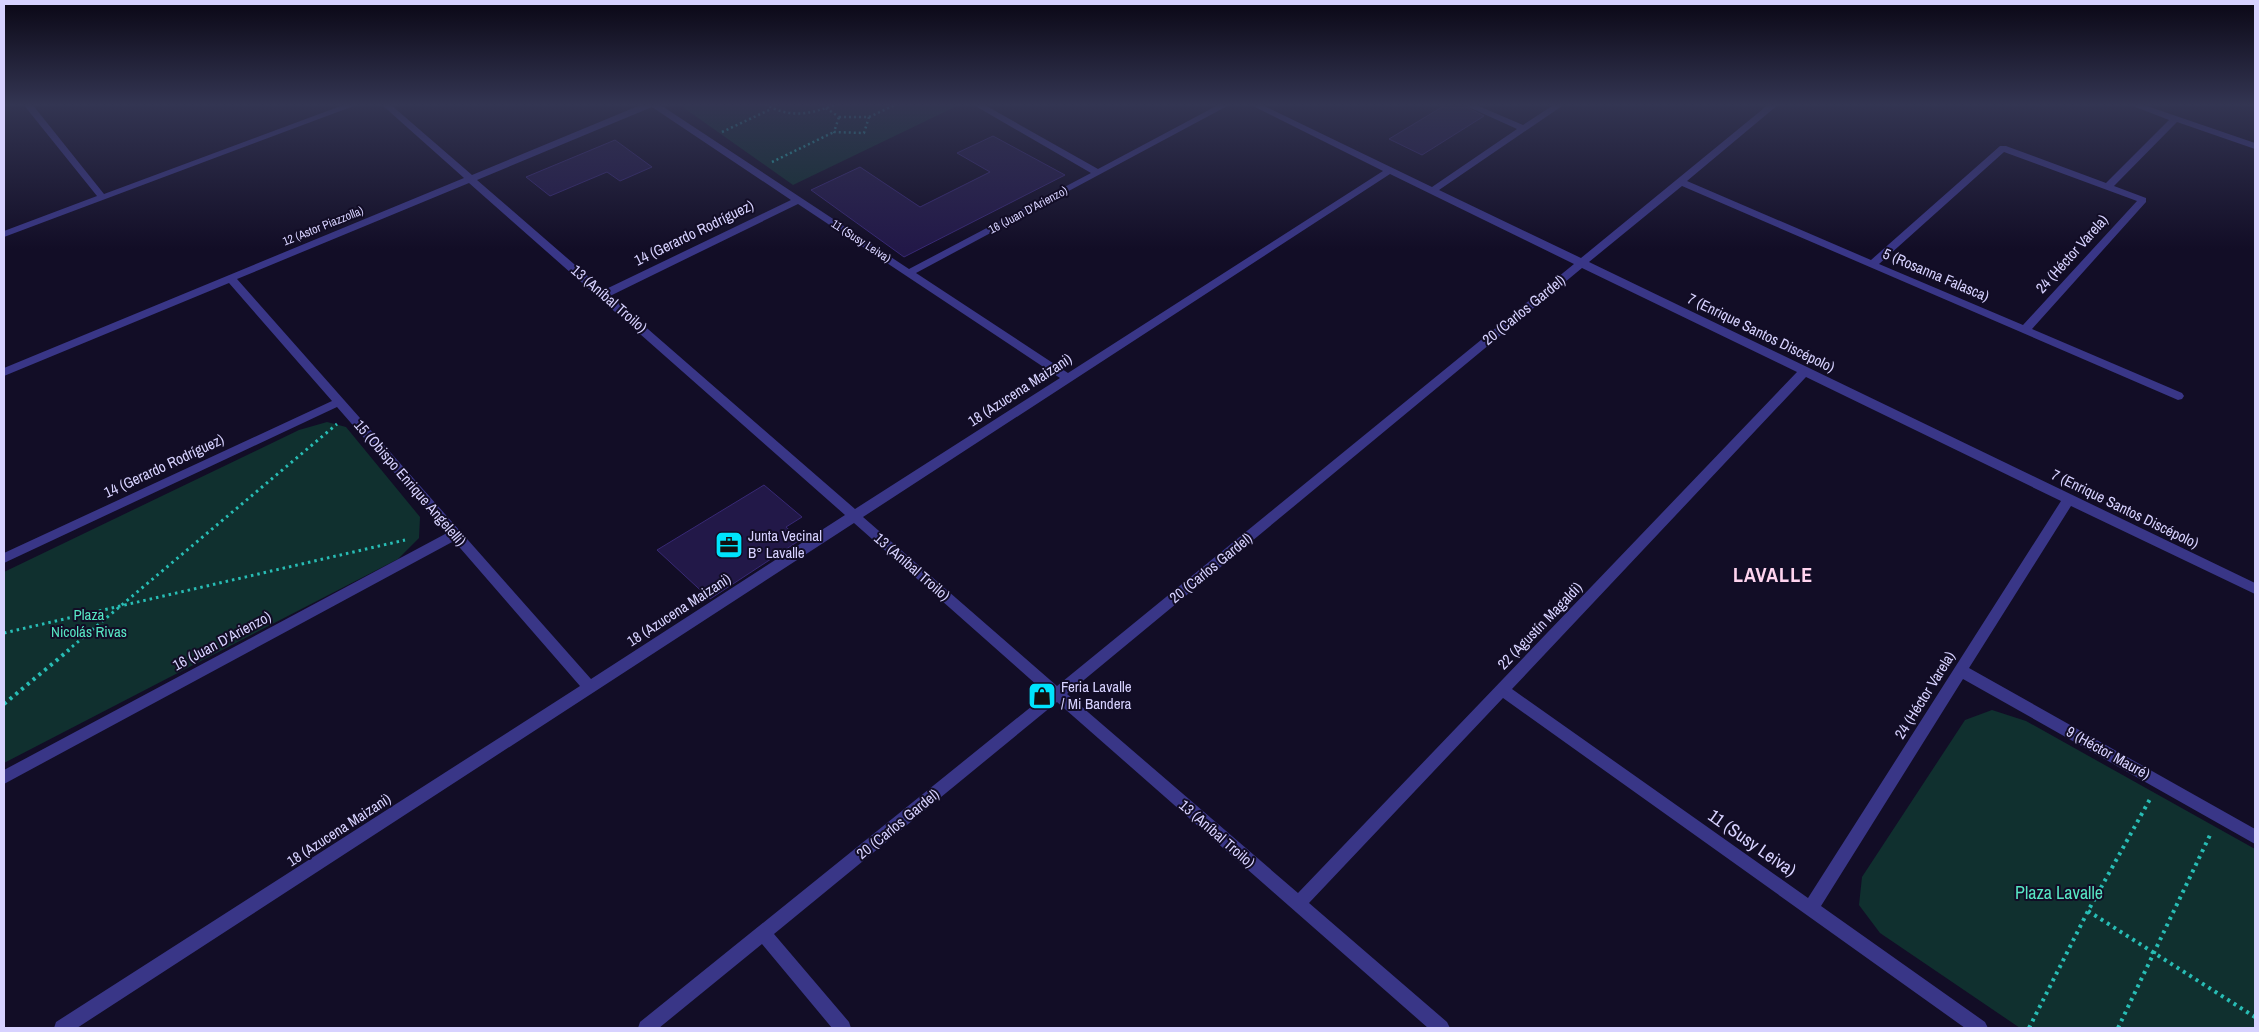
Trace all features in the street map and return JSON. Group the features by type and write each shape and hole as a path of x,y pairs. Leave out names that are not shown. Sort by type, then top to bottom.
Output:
{"street":[{"path":"66,152 102,197"},
{"path":"4,234 224,152"},
{"name":"13 (Aníbal Troilo)","path":"440,152 1057,694 1441,1028"},
{"name":"12 (Astor Piazzolla)","path":"4,372 536,152"},
{"name":"11 (Susy Leiva)","path":"726,152 1068,378"},
{"path":"1061,152 1098,173"},
{"name":"16 (Juan D'Arienzo)","path":"909,273 1137,152"},
{"name":"7 (Enrique Santos Discépolo)","path":"1353,152 2255,589"},
{"path":"1432,191 1490,152"},
{"name":"20 (Carlos Gardel)","path":"646,1028 764,934 1717,152"},
{"path":"1873,264 1998,152"},
{"path":"2014,152 2108,187 2142,152"},
{"name":"18 (Azucena Maizani)","path":"62,1028 1390,170"},
{"name":"5 (Rosanna Falasca)","path":"1681,182 2178,396"},
{"name":"24 (Héctor Varela)","path":"2025,330 2143,200 2108,187"},
{"name":"14 (Gerardo Rodríguez)","path":"603,295 798,200"},
{"name":"15 (Obispo Enrique Angelelli)","path":"230,278 590,687"},
{"name":"22 (Agustín Magaldi)","path":"1298,904 1805,371"},
{"name":"14 (Gerardo Rodríguez)","path":"4,558 339,402"},
{"name":"24 (Héctor Varela)","path":"1810,909 2069,499"},
{"name":"16 (Juan D'Arienzo)","path":"4,777 456,534"},
{"name":"9 (Héctor Mauré)","path":"1960,670 2255,837"},
{"name":"11 (Susy Leiva)","path":"1502,690 1979,1028"},
{"path":"764,934 843,1028"}],"path":[{"path":"755,172 794,152"},
{"path":"4,704 349,414"},
{"path":"4,634 123,604 413,538"},
{"path":"2029,1028 2088,911 2159,782"},
{"path":"2118,1028 2153,952 2172,919 2219,816"},
{"path":"2088,911 2255,1017"}],"green space":[{"path":"747,152 861,152 793,185"},
{"name":"Plaza Nicolás Rivas","path":"327,422 346,427 420,517 419,538 398,559 4,763 4,572 299,430"},
{"name":"Plaza Lavalle","path":"1992,710 2026,721 2255,849 2255,1028 2020,1028 1880,933 1859,905 1862,877 1965,720"}],"building":[{"path":"586,152 632,152 652,167 620,181 607,172 550,196 526,177"},
{"path":"1023,152 1065,175 904,257 811,190 860,167 920,207 990,172 957,153"},
{"name":"Junta Vecinal B° Lavalle","path":"764,485 802,517 786,527 800,540 710,599 657,550"}],"place":[{"name":"Junta Vecinal B° Lavalle","path":"729,545"},
{"name":"Feria Lavalle / Mi Bandera","path":"1042,696"}],"district":[{"name":"LAVALLE","path":"1773,575"}]}
